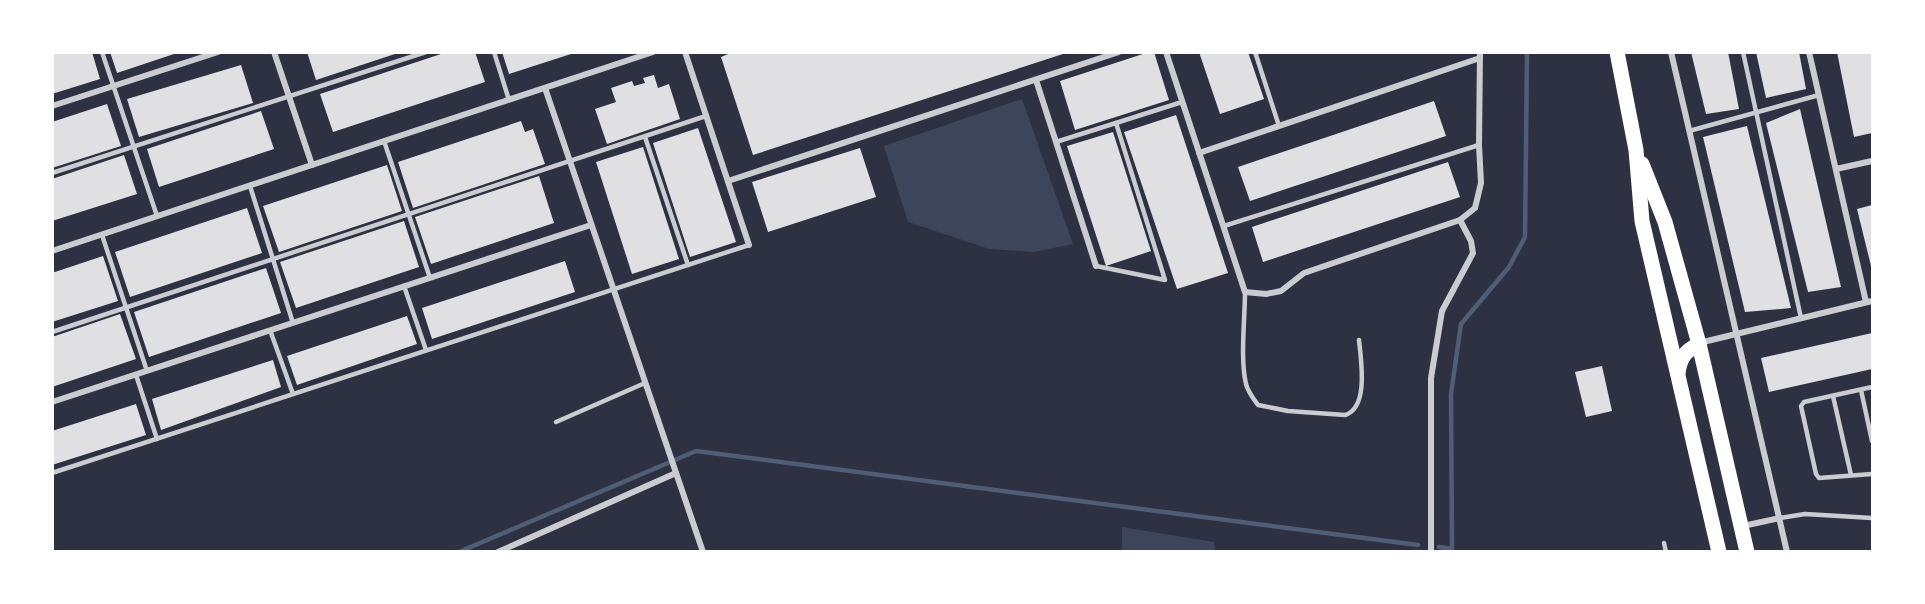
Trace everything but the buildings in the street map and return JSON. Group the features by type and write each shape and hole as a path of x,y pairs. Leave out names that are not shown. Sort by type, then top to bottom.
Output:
{"highway":[{"path":"1617,52 1636,150 1642,221 1719,552"},
{"path":"1636,150 1665,222 1699,344 1747,552"},
{"path":"1678,374 1680,361 1684,354 1699,344"}],"street":[{"path":"52,106 218,52"},
{"path":"274,52 312,165"},
{"path":"52,251 653,52"},
{"path":"686,52 749,245"},
{"path":"728,181 1119,52"},
{"path":"1166,52 1182,102 1199,153 1224,226 1245,292 1266,294 1281,291 1304,273 1460,220 1475,208 1481,183 1480,55 1199,153"},
{"path":"1671,52 1787,552"},
{"path":"1699,344 1869,302 1809,52"},
{"path":"1036,80 1096,266"},
{"path":"545,88 703,552"},
{"path":"1836,169 1872,160"},
{"path":"1431,552 1431,378 1434,356 1442,311 1473,253 1472,242 1460,220"},
{"path":"52,402 591,225"},
{"path":"498,552 675,471"},
{"path":"1742,526 1780,518"}],"lane":[{"path":"102,52 157,216"},
{"path":"52,173 426,52"},
{"path":"494,52 509,100"},
{"path":"1255,52 1279,126"},
{"path":"1743,52 1801,318"},
{"path":"1689,131 1819,95"},
{"path":"1056,142 1182,102"},
{"path":"52,332 706,116"},
{"path":"1096,266 1165,280 1116,123"},
{"path":"645,137 688,265"},
{"path":"384,141 430,278"},
{"path":"1224,226 1479,145"},
{"path":"250,186 293,323"},
{"path":"102,235 147,371"},
{"path":"52,473 749,245"},
{"path":"404,286 426,350"},
{"path":"1245,292 1244,366 1246,384 1258,405 1288,411 1345,415 1356,410 1361,389 1359,340"},
{"path":"270,330 293,394"},
{"path":"135,375 157,439"},
{"path":"556,422 645,383"},
{"path":"1872,387 1804,402 1801,406 1816,474 1819,478 1872,474"},
{"path":"1861,390 1872,441"},
{"path":"1833,396 1851,475"},
{"path":"1780,518 1805,514 1872,518"},
{"path":"1664,543 1666,552"}],"shaded area":[{"path":"1022,99 1073,244 1034,252 989,249 908,222 884,146"},
{"path":"1122,527 1214,542 1215,551 1122,551"}],"waterway":[{"path":"1452,552 1451,394 1461,324 1509,267 1525,237 1527,52"},
{"path":"459,552 696,451 1418,545"},
{"path":"1439,547 1452,549"}]}
